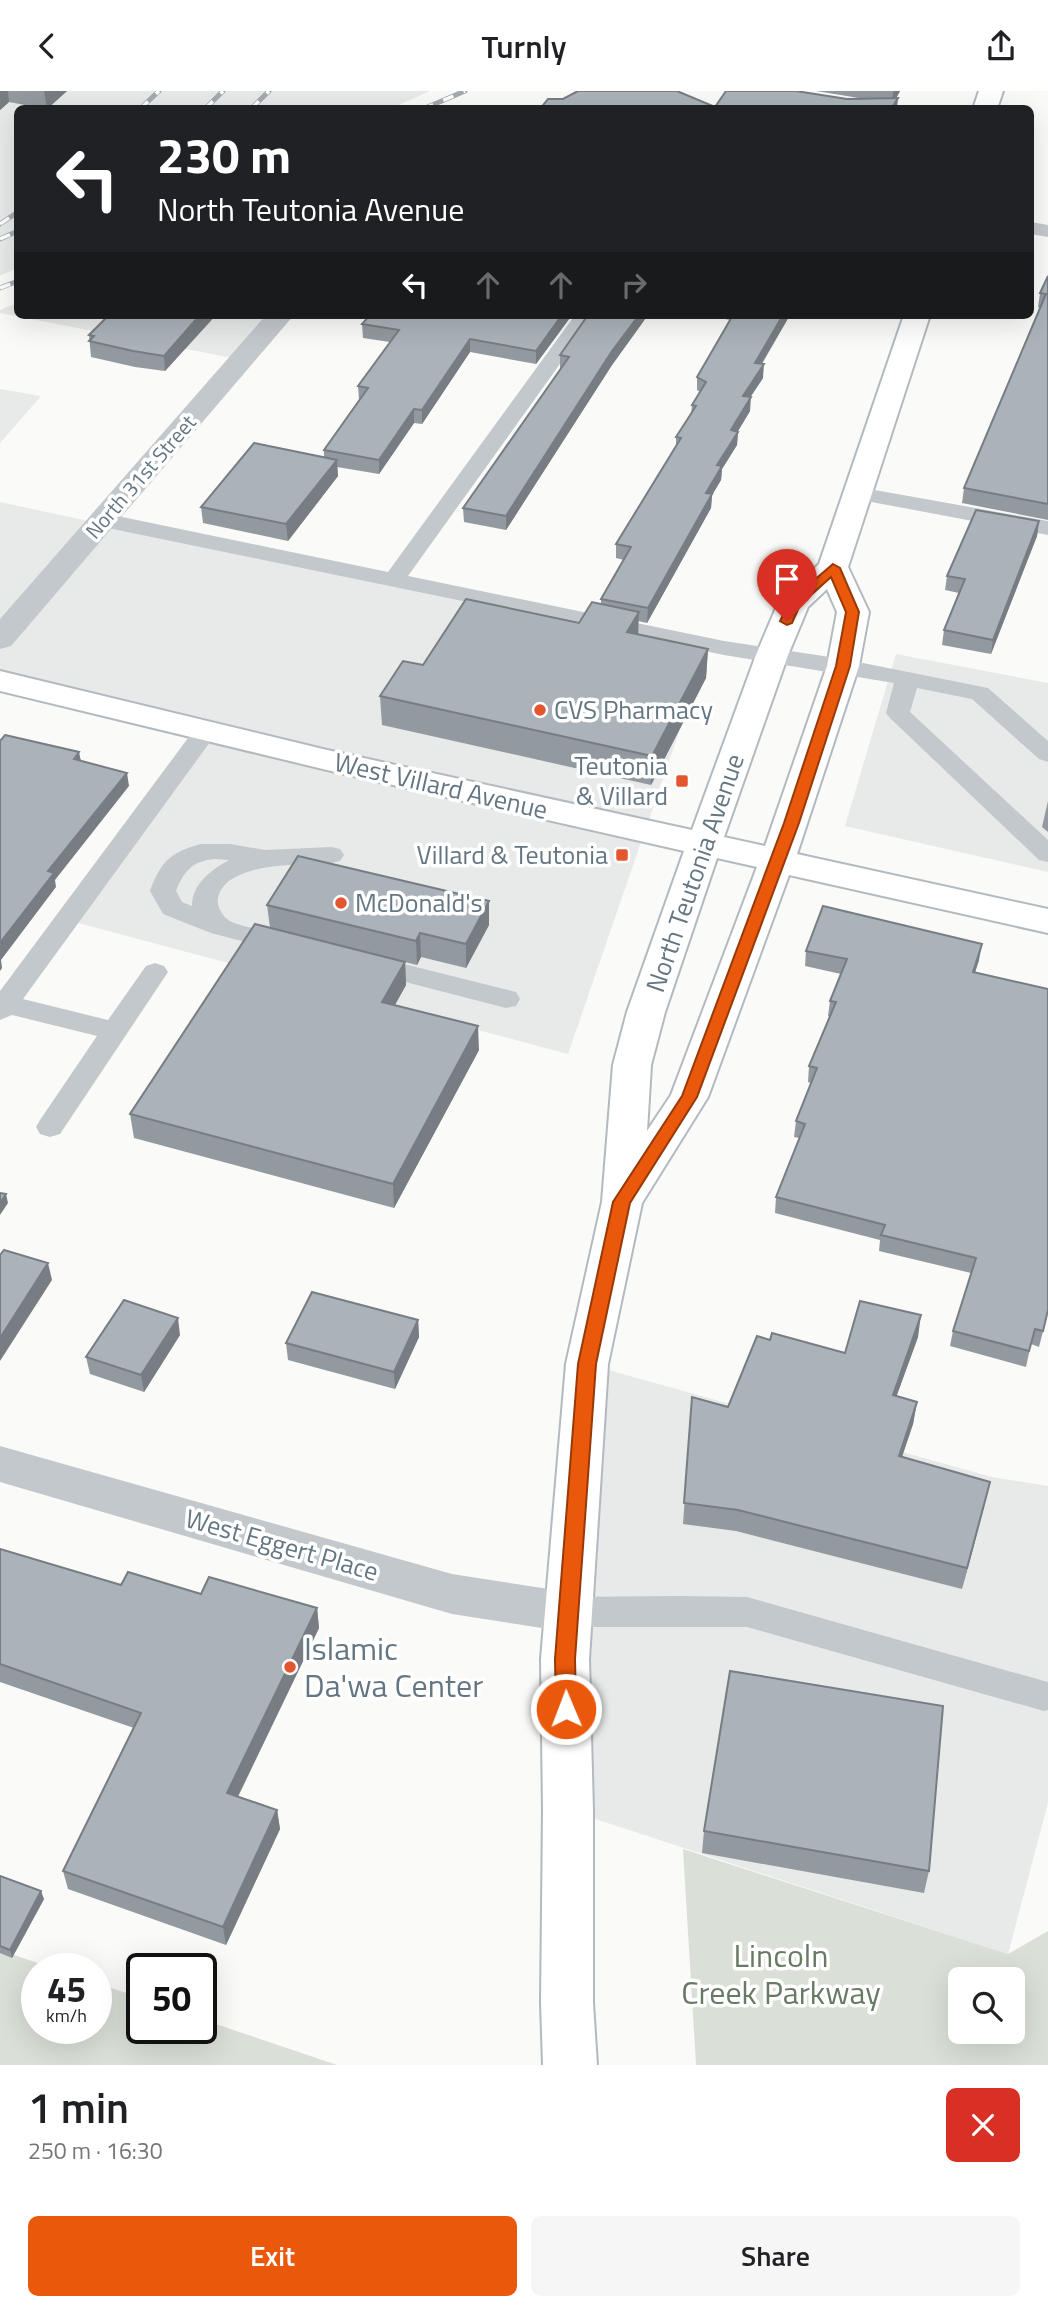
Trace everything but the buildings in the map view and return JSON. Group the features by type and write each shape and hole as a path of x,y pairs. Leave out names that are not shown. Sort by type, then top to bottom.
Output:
{"main road":[{"name":"North Teutonia Avenue","path":"570,2065 567,2003 568,1810 565,1659 587,1364 622,1202 632,1065 646,1012 772,655 794,603 833,568 916,319"},
{"name":"North Teutonia Avenue","path":"622,1202 689,1097 778,860 843,666 853,612 833,568"},
{"name":"West Villard Avenue","path":"0,681 206,731 1048,921"}],"street":[{"name":"North 31st Street","path":"0,639 278,319"},
{"name":"West Eggert Place","path":"0,1464 452,1594 568,1612"}],"lane":[{"path":"394,580 581,319"},
{"path":"858,493 1048,528"},
{"path":"103,520 772,655 979,693 1048,754"},
{"path":"907,679 898,713 1048,854"},
{"path":"114,1031 3,1007 206,731"},
{"path":"311,950 220,927 172,908 163,891 166,877 177,864 195,853 221,850 266,858 331,855"},
{"path":"220,927 205,908 205,895 219,877 228,871 266,858"},
{"path":"350,960 506,999"},
{"path":"50,1127 155,972"},
{"path":"568,1612 747,1612 1044,1696"}],"shaded area":[{"path":"0,91 430,91 399,105 14,105 14,269 0,276"},
{"path":"14,304 14,316 0,313 0,310"},
{"path":"31,319 278,319 243,360"},
{"path":"0,389 41,396 0,443"},
{"path":"0,502 706,654 568,1054 67,920 206,731 0,681"},
{"path":"896,654 1048,683 1048,872 845,826"},
{"path":"587,1364 992,1477 1048,1486 1048,1803 1008,1954 568,1810"}],"green space":[{"name":"Lincoln Creek Parkway","path":"683,1849 1008,1954 1048,1931 1048,2065 696,2065"},
{"path":"0,1950 21,1957 21,2044 112,2044 112,1988 126,1993 126,2044 217,2044 217,2024 337,2065 0,2065"}],"railway":[{"path":"144,105 159,91"},
{"path":"209,105 223,91"},
{"path":"255,105 269,91"},
{"path":"432,105 465,91"},
{"path":"0,224 14,215"},
{"path":"0,239 14,233"},
{"path":"0,288 14,283"}],"place":[{"name":"CVS Pharmacy","path":"540,710"},
{"name":"Teutonia & Villard","path":"682,781"},
{"name":"Villard & Teutonia","path":"622,855"},
{"name":"McDonald's","path":"341,903"},
{"name":"Islamic Da'wa Center","path":"290,1667"}],"route":[{"path":"566,1709 565,1659 587,1364 622,1202 689,1097 792,823 843,666 853,612 833,568 794,603 787,621"}]}
